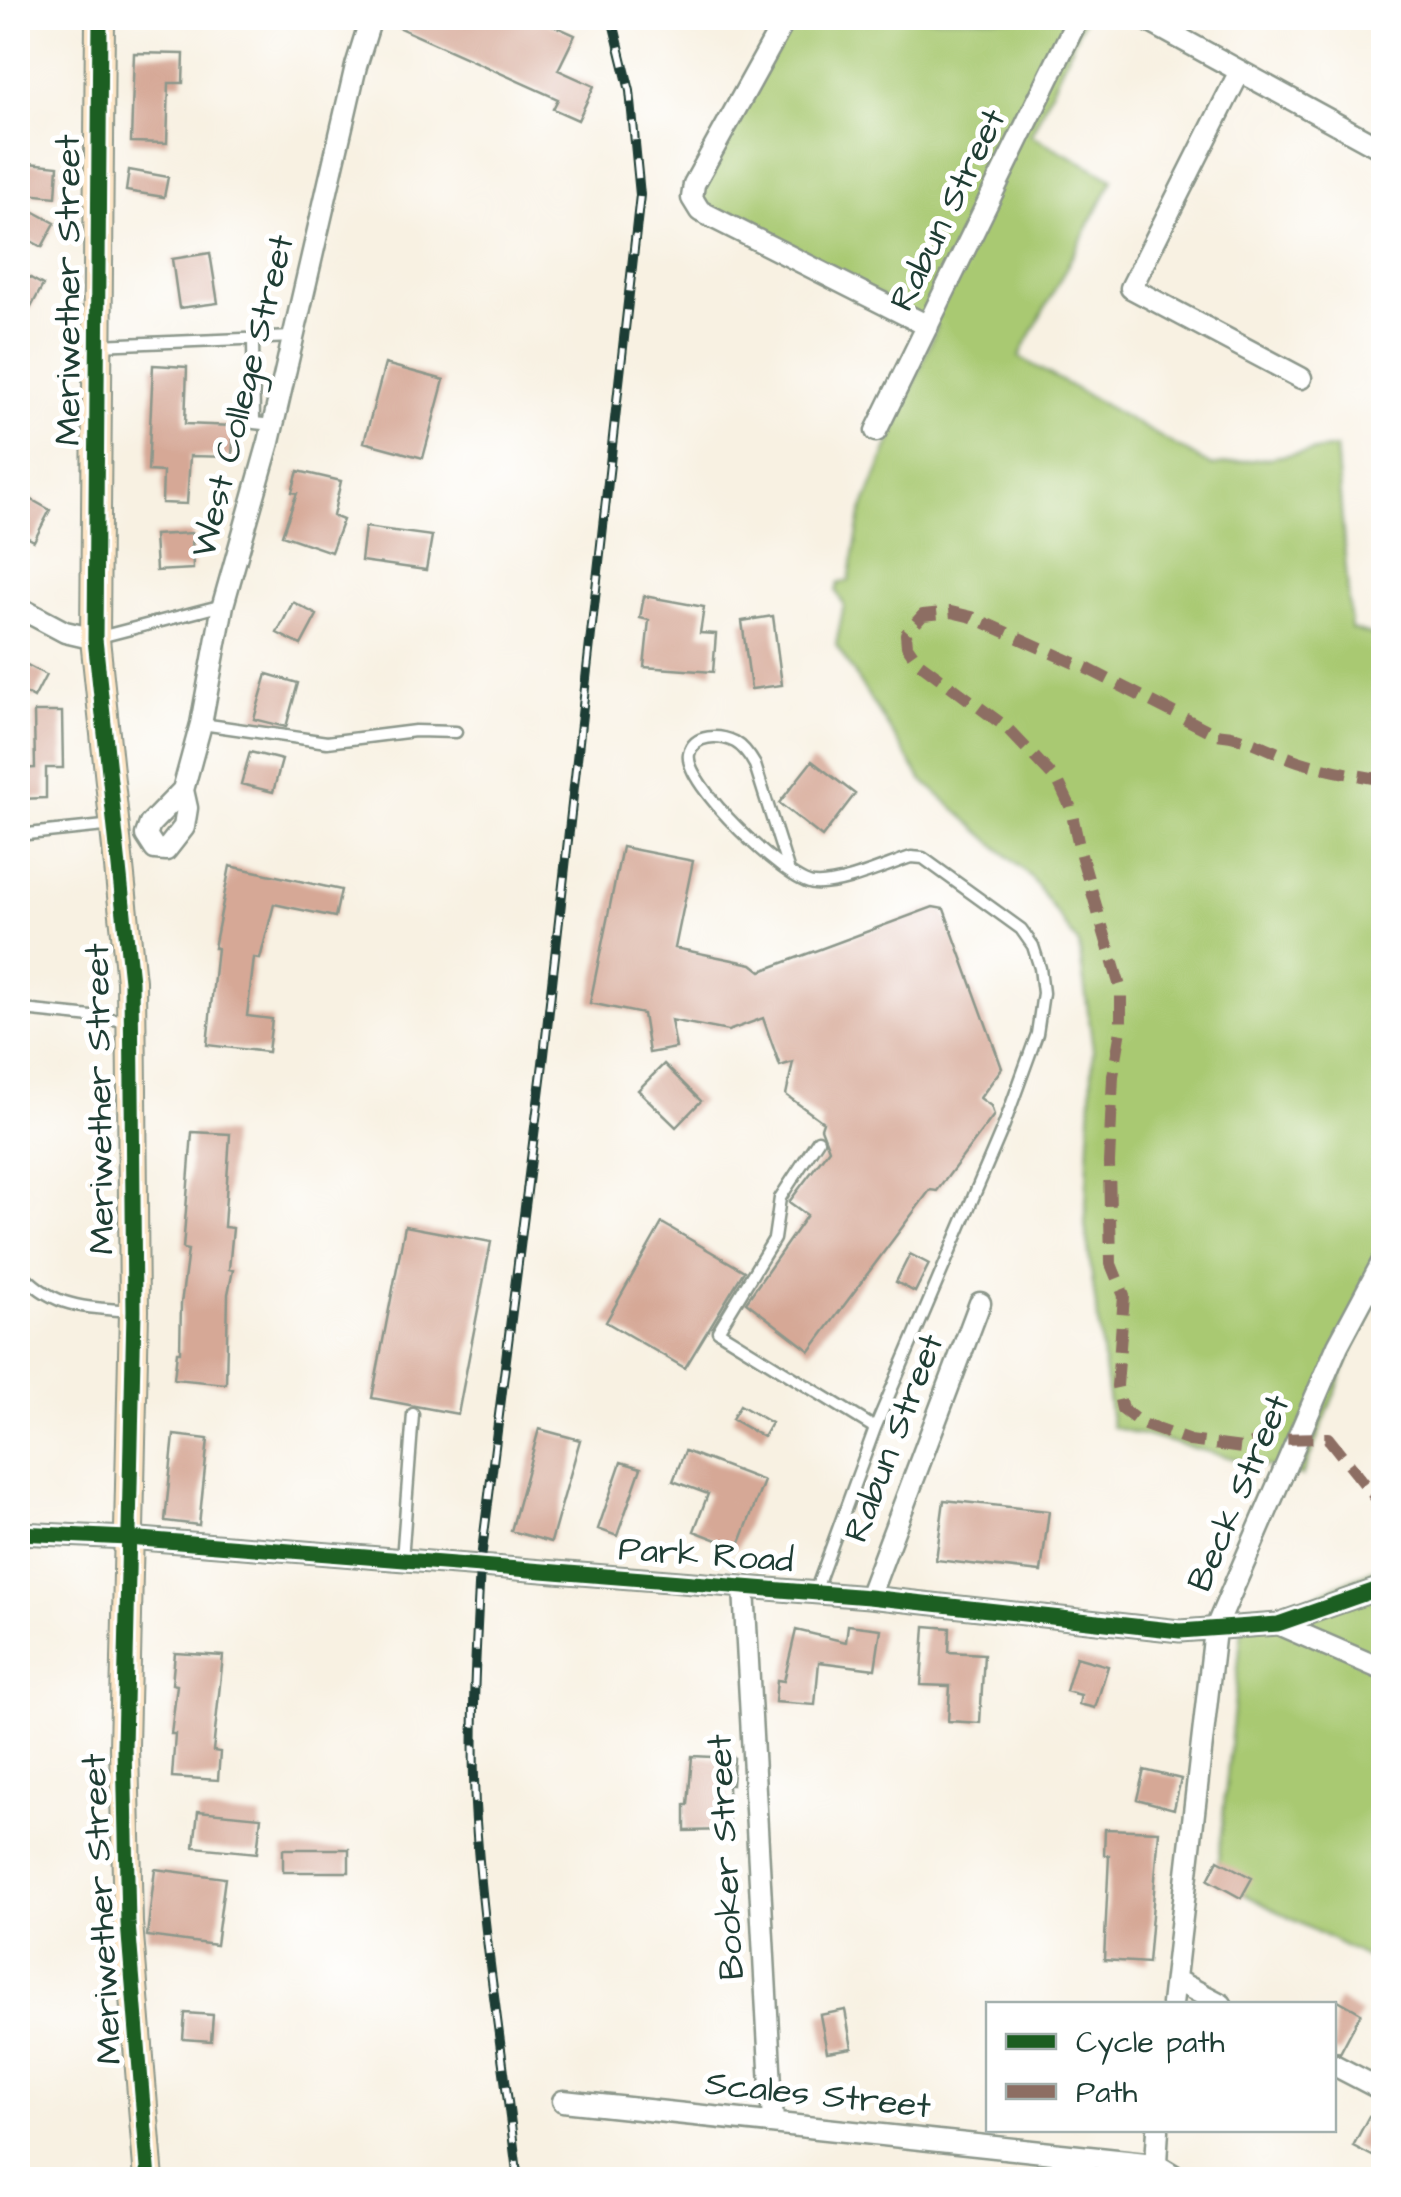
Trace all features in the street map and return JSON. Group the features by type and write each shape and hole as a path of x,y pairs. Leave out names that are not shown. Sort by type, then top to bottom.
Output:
{"street":[{"name":"Meriwether Street","path":"100,18 95,639 132,981 134,1311 124,1747 128,1922 148,2180"},
{"name":"West College Street","path":"183,790 201,724 224,605 273,425 356,66 371,18"},
{"path":"786,18 694,184 692,198 700,210 928,326"},
{"name":"Rabun Street","path":"876,431 1078,18"},
{"path":"1143,18 1384,150"},
{"path":"1240,71 1131,288 1301,378"},
{"path":"18,607 64,632 95,639"},
{"name":"Beck Street","path":"1172,2002 1215,1630 1338,1346 1384,1259"},
{"name":"Rabun Street","path":"869,1596 980,1303"},
{"name":"Park Road","path":"18,1533 128,1538 869,1596 1180,1631 1278,1624 1384,1587"},
{"name":"Booker Street","path":"744,1588 774,2122"},
{"path":"1278,1624 1384,1670"},
{"path":"1175,1980 1216,2002"},
{"path":"1336,2066 1384,2091"},
{"name":"Scales Street","path":"563,2101 774,2122 1155,2172 1181,2180"},
{"path":"1155,2172 1158,2132"}],"lane":[{"path":"98,344 294,337"},
{"path":"253,338 254,424 273,425"},
{"path":"95,639 224,605"},
{"path":"201,724 327,742 414,731 456,732"},
{"path":"789,872 756,765 749,755 738,744 723,738 696,741 689,753 690,769 706,794 789,872 810,884 828,884 911,857 924,858 1020,929 1033,946 1043,993 1037,1034 1004,1125 875,1428 815,1593"},
{"path":"18,835 115,825"},
{"path":"18,992 23,1010 18,1024"},
{"path":"23,1010 132,1021"},
{"path":"818,1140 780,1198 774,1239 718,1330 875,1428"},
{"path":"18,1269 37,1291 53,1300 82,1307 134,1311"},
{"path":"402,1561 413,1414"}],"green space":[{"path":"788,18 1084,18 1031,135 1113,179 1019,357 1212,466 1336,448 1351,629 1383,639 1384,1269 1302,1476 1112,1427 1085,1225 1093,1049 1079,945 1031,877 921,779 836,645 844,605 836,591 839,583 849,581 861,514 937,326 692,198"},
{"path":"1383,1565 1383,1966 1213,1878 1219,1855 1242,1628"}],"building":[{"path":"384,18 537,18 575,35 558,70 594,86 578,120 553,109 558,99"},
{"path":"134,53 184,54 183,83 169,83 167,143 131,142"},
{"path":"29,163 58,166 56,197 26,194"},
{"path":"129,170 168,177 164,197 126,191"},
{"path":"18,203 55,223 42,247 18,234"},
{"path":"210,253 218,303 179,308 172,259"},
{"path":"18,271 43,285 30,309 18,303"},
{"path":"385,364 444,380 423,458 364,442"},
{"path":"153,365 187,367 185,424 234,426 232,457 190,456 187,504 162,503 163,472 148,471"},
{"path":"298,471 341,481 333,516 343,520 331,552 282,535 297,493 292,492"},
{"path":"18,492 50,510 34,541 18,532"},
{"path":"365,527 432,536 426,570 361,561"},
{"path":"192,533 193,569 156,571 154,535"},
{"path":"644,596 704,607 700,633 716,634 713,672 644,667 649,620 640,618"},
{"path":"293,602 317,615 301,645 277,633"},
{"path":"773,616 782,685 751,689 742,621"},
{"path":"18,660 46,675 34,698 18,689"},
{"path":"267,674 298,683 286,727 254,719"},
{"path":"34,712 62,712 63,768 46,768 46,798 18,799 18,769 35,768"},
{"path":"250,752 282,760 273,792 241,784"},
{"path":"812,761 855,794 822,837 779,803"},
{"path":"622,847 693,861 675,948 752,964 761,971 933,907 944,909 1002,1068 980,1098 991,1106 994,1115 937,1191 930,1190 810,1351 746,1302 807,1215 789,1202 829,1149 821,1128 823,1122 786,1095 793,1062 780,1066 763,1018 728,1031 671,1020 676,1048 649,1053 643,1014 590,1003"},
{"path":"230,866 341,890 335,917 274,904 260,959 254,958 247,1016 272,1019 268,1052 207,1045 214,948"},
{"path":"664,1064 701,1101 676,1127 638,1090"},
{"path":"192,1132 230,1134 224,1227 233,1228 229,1269 233,1270 228,1294 226,1384 174,1379 180,1352 188,1250 183,1249"},
{"path":"662,1223 744,1271 685,1368 606,1322"},
{"path":"405,1226 491,1242 458,1414 372,1398"},
{"path":"910,1254 929,1264 915,1292 896,1282"},
{"path":"740,1405 771,1423 763,1437 732,1419"},
{"path":"539,1429 580,1440 551,1542 511,1531"},
{"path":"174,1435 208,1439 199,1525 165,1521"},
{"path":"685,1451 764,1481 738,1548 694,1531 708,1494 673,1481"},
{"path":"621,1462 641,1468 617,1536 598,1529"},
{"path":"944,1500 1049,1511 1041,1572 936,1560"},
{"path":"848,1625 881,1629 875,1669 819,1662 815,1705 775,1702 777,1680 784,1681 796,1630 846,1642"},
{"path":"925,1626 950,1628 949,1652 984,1654 980,1723 948,1721 950,1686 921,1685"},
{"path":"175,1653 223,1656 213,1751 220,1752 218,1780 172,1777"},
{"path":"1076,1657 1108,1666 1095,1708 1079,1704 1081,1695 1066,1691"},
{"path":"692,1756 734,1758 732,1785 728,1785 729,1830 685,1831"},
{"path":"1144,1770 1181,1779 1174,1809 1137,1799"},
{"path":"198,1811 261,1817 257,1853 194,1847"},
{"path":"1105,1829 1159,1831 1148,1963 1104,1960 1109,1855 1104,1855"},
{"path":"283,1849 349,1849 349,1872 283,1872"},
{"path":"1218,1860 1252,1878 1241,1898 1208,1880"},
{"path":"155,1869 225,1878 216,1945 147,1936"},
{"path":"1338,2000 1361,2013 1340,2053 1336,2052"},
{"path":"845,2010 852,2048 827,2052 820,2015"},
{"path":"185,2013 213,2015 211,2041 183,2039"},
{"path":"1369,2116 1384,2124 1384,2162 1353,2146"}],"railway":[{"path":"518,2180 478,1852 474,1775 476,1657 480,1567 544,1055 640,195 630,91 612,18"}],"marked path":[{"path":"1384,780 1309,764 1247,740 1215,734 1090,670 972,617 951,612 923,615 906,634 907,646 918,662 1006,727 1059,783 1070,806 1121,990 1109,1163 1111,1264 1124,1296 1117,1386 1122,1409 1142,1424 1190,1441 1242,1448 1265,1439 1328,1438 1384,1508"}],"cycle path":[{"path":"100,18 95,639 131,981 134,1311 124,1747 128,1923 149,2180"},
{"path":"18,1533 128,1538 869,1597 1180,1631 1278,1624 1384,1587"}]}
